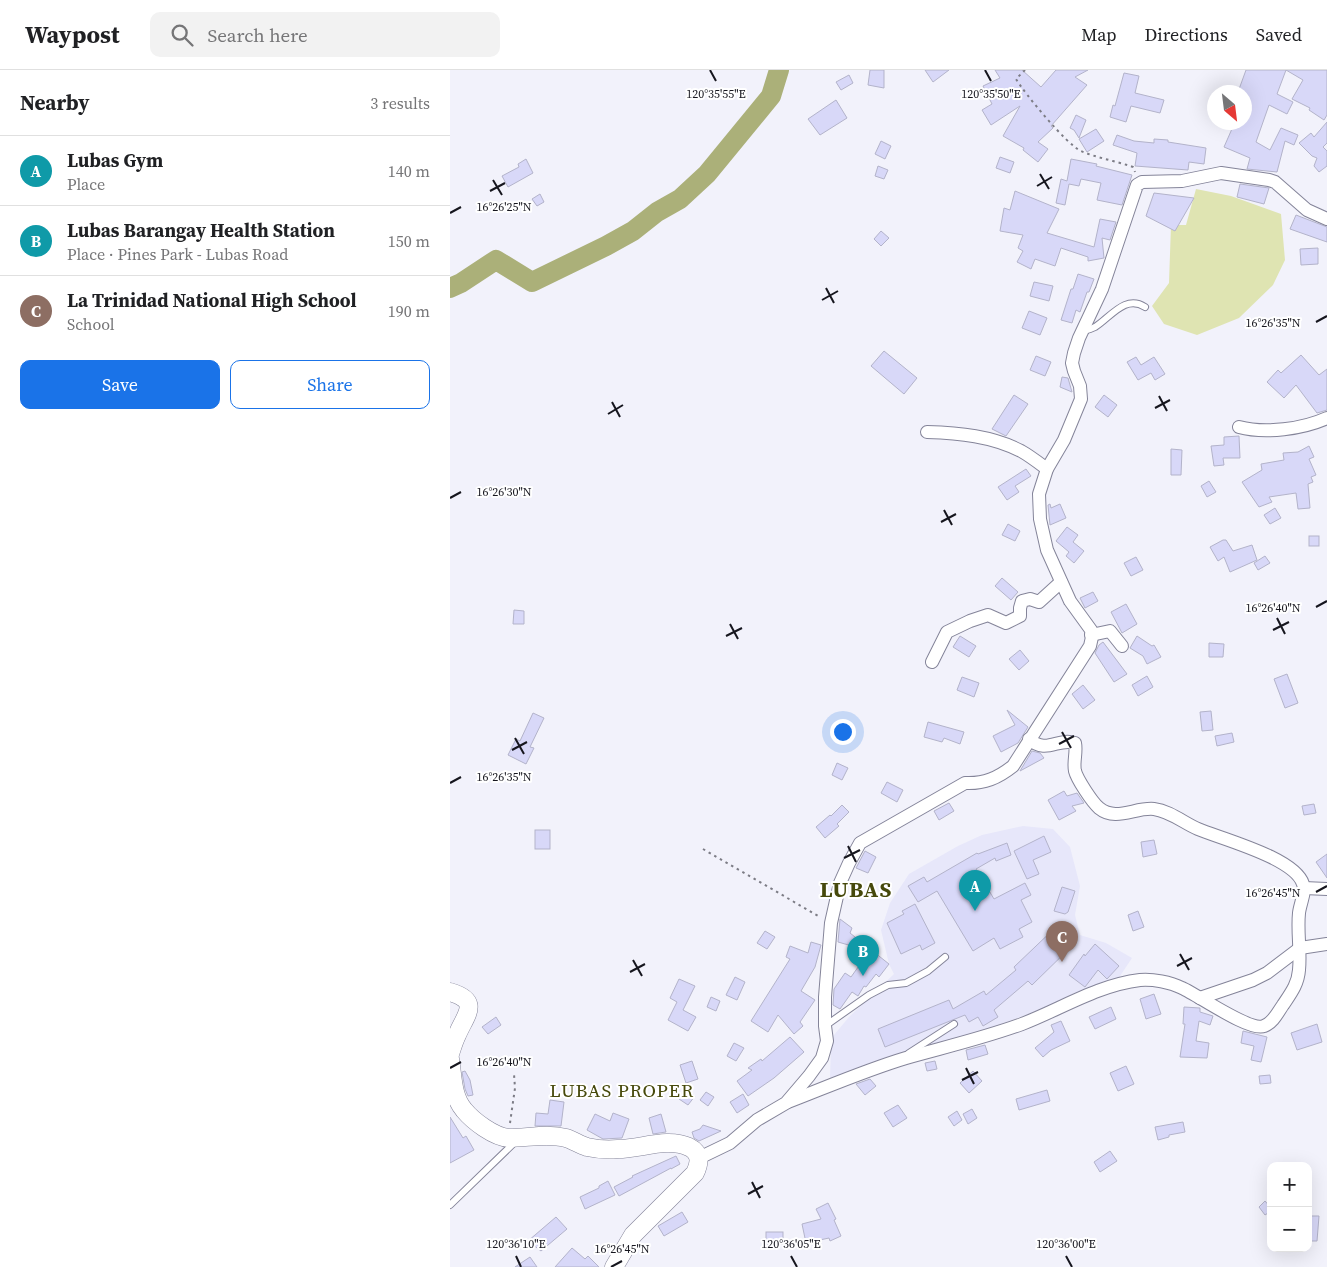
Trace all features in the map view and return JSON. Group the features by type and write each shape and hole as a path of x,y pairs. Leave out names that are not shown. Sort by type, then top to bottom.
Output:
{"main road":[{"path":"450,992 463,996 468,1003 468,1012 456,1035 450,1054"},
{"path":"450,1059 456,1098 472,1118 498,1135 514,1137 545,1135 566,1138 588,1147 617,1149 671,1143 689,1147 696,1152 699,1158 699,1166 695,1173 633,1235 614,1267"}],"street":[{"path":"786,1103 822,1058 827,1041 825,1026 826,968 831,923 840,883 848,863 860,843 965,784 979,784 1000,776 1013,766 1090,646 1092,635 1087,624 1070,601 1047,550 1040,519 1039,494 1047,469 1064,440 1081,399 1080,386 1072,363 1074,353 1102,289 1138,184 1182,181 1221,173 1270,180 1275,182 1307,210 1327,219"},
{"path":"1239,427 1252,430 1292,428 1310,426 1327,418"},
{"path":"927,432 953,433 985,438 1021,452 1047,469"},
{"path":"932,662 947,632 970,621 988,616 1006,623 1020,616 1022,601 1030,599 1039,602 1061,582"},
{"path":"1092,635 1110,631 1122,646"},
{"path":"699,1158 730,1143 757,1120 786,1103 904,1059 943,1049 1024,1023 1110,987 1141,980 1165,982 1181,987 1223,1012 1254,1026 1261,1028 1268,1025 1295,987 1298,977 1300,948 1297,935 1304,888 1299,877 1273,858 1157,810 1142,809 1121,815 1110,814 1098,807 1075,772 1076,750 1074,742 1069,741 1039,746 1029,739"},
{"path":"1304,888 1327,889"},
{"path":"1200,998 1253,980 1267,973 1300,948 1327,944"}],"lane":[{"path":"1082,332 1095,327 1113,312 1128,304 1138,303 1145,307"},
{"path":"825,1026 869,995 888,985 906,983 928,971 945,957"},
{"path":"904,1059 907,1054 954,1024"},
{"path":"450,1204 500,1156 514,1137"}],"path":[{"path":"1024,70 1016,79 1025,94 1070,144 1080,151 1133,167 1138,184"},
{"path":"703,849 831,923"},
{"path":"514,1074 512,1111 514,1137"}],"shaded area":[{"path":"1023,826 1053,829 1070,847 1080,886 1075,915 1080,935 1106,943 1132,958 1116,982 990,1028 830,1078 831,1046 834,1035 849,1017 894,974 889,964 881,930 890,903 909,874 958,846 982,835"}],"green space":[{"path":"1196,189 1231,196 1281,214 1285,260 1273,285 1239,318 1197,335 1164,324 1152,306 1169,283 1171,225 1186,225"}],"building":[{"path":"870,70 884,70 884,88 868,85"},
{"path":"925,70 949,70 933,82"},
{"path":"995,70 1022,70 1041,87 1056,70 1088,70 1075,77 1087,85 1051,126 1053,128 1038,142 1048,149 1038,162 1023,150 1024,148 1003,136 1020,106 991,125 982,110 992,104 983,86 1000,78"},
{"path":"1246,70 1286,70 1277,94 1293,102 1287,114 1269,105 1256,142 1270,150 1281,128 1298,135 1294,145 1285,141 1277,172 1247,169 1250,158 1224,147 1231,130 1252,130 1252,85 1241,85"},
{"path":"1286,70 1327,70 1327,115 1324,120 1309,110 1310,108 1292,99 1303,80"},
{"path":"1124,73 1139,76 1135,93 1164,100 1160,113 1131,106 1126,122 1110,117"},
{"path":"849,75 853,83 841,90 836,82"},
{"path":"836,100 847,118 820,135 808,119"},
{"path":"1076,115 1086,120 1079,138 1074,130 1070,128"},
{"path":"1327,122 1327,143 1323,147 1327,151 1327,166 1319,172 1314,166 1317,158 1312,156 1299,143 1311,133 1314,137"},
{"path":"1096,129 1104,141 1087,152 1079,139"},
{"path":"1117,135 1134,141 1154,143 1154,139 1168,140 1168,142 1206,148 1204,164 1189,162 1188,170 1135,166 1137,153 1113,145"},
{"path":"881,141 891,146 885,159 875,154"},
{"path":"1000,157 1014,162 1010,173 996,168"},
{"path":"526,159 533,173 508,187 502,176 519,167 518,164"},
{"path":"1071,159 1097,164 1096,166 1132,175 1122,205 1097,200 1101,183 1081,179 1079,186 1069,184 1065,205 1056,203 1061,179 1067,181"},
{"path":"878,166 888,170 884,179 875,176"},
{"path":"1240,184 1269,188 1264,204 1237,197"},
{"path":"1015,191 1059,209 1047,233 1094,247 1100,219 1116,222 1110,240 1102,238 1104,258 1088,261 1088,257 1061,248 1055,266 1035,259 1031,269 1017,262 1023,251 1018,248 1023,235 1000,231 1004,208 1010,210"},
{"path":"1154,193 1194,198 1175,231 1146,216"},
{"path":"540,194 544,202 537,206 532,199"},
{"path":"1296,215 1327,227 1327,242 1290,229"},
{"path":"881,231 889,238 881,246 874,239"},
{"path":"1318,248 1318,264 1301,265 1300,249"},
{"path":"1078,274 1094,279 1080,312 1076,310 1072,323 1061,320"},
{"path":"1034,282 1053,286 1049,301 1030,296"},
{"path":"1029,311 1047,318 1040,335 1022,328"},
{"path":"884,351 917,378 904,394 871,366"},
{"path":"1301,355 1319,375 1327,369 1327,410 1317,413 1296,385 1284,398 1267,382 1278,370 1281,373"},
{"path":"1036,356 1051,362 1045,376 1030,370"},
{"path":"1136,357 1141,365 1154,357 1165,374 1155,380 1151,373 1138,380 1127,362"},
{"path":"1062,377 1068,378 1072,392 1060,387"},
{"path":"1014,395 1028,404 1006,436 992,429"},
{"path":"1104,395 1117,405 1108,417 1095,407"},
{"path":"1239,436 1240,458 1223,458 1224,465 1214,466 1211,446 1224,445 1224,437"},
{"path":"1309,446 1314,457 1309,459 1316,475 1311,477 1313,482 1308,484 1310,508 1298,509 1296,493 1269,497 1272,502 1259,507 1242,482 1262,470 1261,464 1284,460 1283,453 1298,452"},
{"path":"1171,449 1182,450 1181,475 1171,475"},
{"path":"1026,469 1031,476 1015,486 1019,492 1007,500 998,487"},
{"path":"1209,481 1216,492 1207,497 1201,486"},
{"path":"1050,504 1051,508 1060,504 1066,518 1050,525 1048,505"},
{"path":"1275,508 1281,518 1270,524 1264,515"},
{"path":"1008,524 1020,531 1015,541 1002,535"},
{"path":"1067,527 1078,535 1073,542 1084,551 1074,563 1066,556 1069,552 1056,541"},
{"path":"1309,536 1319,536 1319,546 1309,546"},
{"path":"1226,540 1233,551 1252,545 1257,560 1230,572 1224,557 1218,561 1210,547"},
{"path":"1265,556 1270,563 1258,570 1254,563"},
{"path":"1136,557 1143,570 1131,576 1124,563"},
{"path":"1002,578 1018,592 1011,600 995,586"},
{"path":"1093,592 1098,601 1085,608 1080,598"},
{"path":"1126,604 1137,624 1122,633 1111,612"},
{"path":"514,610 524,611 524,624 513,624"},
{"path":"960,636 976,646 969,657 953,647"},
{"path":"1137,636 1152,646 1154,645 1161,657 1147,664 1143,656 1130,648"},
{"path":"1103,642 1127,674 1114,682 1095,653"},
{"path":"1209,643 1224,644 1223,657 1209,657"},
{"path":"1020,650 1029,661 1019,670 1009,659"},
{"path":"1287,674 1298,703 1285,708 1274,679"},
{"path":"1147,676 1153,687 1138,696 1132,685"},
{"path":"962,677 979,683 974,697 957,690"},
{"path":"1083,685 1095,700 1083,709 1072,694"},
{"path":"1007,710 1028,727 1018,743 1001,752 993,736 1015,725"},
{"path":"1211,711 1213,730 1202,731 1200,712"},
{"path":"533,713 544,718 530,747 534,748 526,764 508,755 516,739 520,741"},
{"path":"928,722 964,732 960,744 944,738 942,742 924,737"},
{"path":"1232,733 1234,742 1217,746 1215,736"},
{"path":"1032,751 1040,753 1044,758 1020,771"},
{"path":"837,763 848,768 842,780 832,775"},
{"path":"887,782 903,790 897,802 881,793"},
{"path":"1064,791 1067,796 1077,793 1084,803 1072,806 1076,811 1059,820 1048,800"},
{"path":"949,803 954,811 939,820 934,811"},
{"path":"1314,804 1316,813 1304,815 1302,806"},
{"path":"842,805 849,812 837,824 839,826 825,838 816,827"},
{"path":"535,830 550,830 550,849 535,849"},
{"path":"1044,836 1051,852 1033,860 1039,874 1027,879 1014,851"},
{"path":"1154,840 1157,854 1143,857 1141,842"},
{"path":"1007,843 1011,855 996,861 995,858 976,869 994,899 1025,883 1031,895 1021,900 1032,922 1019,929 1023,937 1000,949 994,938 973,951 937,891 918,902 908,886 924,877 927,882 977,853"},
{"path":"865,851 876,857 868,873 856,868"},
{"path":"1327,854 1327,878 1316,862"},
{"path":"1062,887 1075,891 1068,912 1065,914 1054,911"},
{"path":"915,904 935,943 922,950 920,945 901,954 887,923 904,914 902,911"},
{"path":"1138,911 1144,927 1133,931 1128,915"},
{"path":"840,919 852,928 850,933 889,964 879,977 876,974 866,987 864,986 858,996 852,992 840,1009 833,1005 834,989 845,973 851,977 861,963 848,952 852,946 838,942"},
{"path":"1057,926 1074,944 1032,985 1028,981 994,1010 998,1017 983,1026 978,1017 969,1022 965,1015 885,1047 878,1029 949,1000 953,1009 984,991 986,995 1016,970 1014,967"},
{"path":"765,931 775,937 767,949 757,943"},
{"path":"811,942 821,945 815,967 801,991 815,1000 800,1022 803,1026 794,1034 778,1015 768,1032 751,1021 790,959 786,957 790,946 808,953"},
{"path":"1095,944 1119,966 1107,979 1098,970 1085,987 1069,975 1084,954 1085,956"},
{"path":"735,977 745,982 737,1000 726,995"},
{"path":"679,979 695,986 683,1010 696,1017 688,1031 668,1020 677,1002 670,998"},
{"path":"1154,994 1161,1014 1146,1019 1140,999"},
{"path":"711,997 720,1001 716,1011 707,1007"},
{"path":"1111,1007 1116,1019 1095,1029 1089,1017"},
{"path":"1184,1007 1200,1008 1200,1012 1213,1016 1210,1025 1199,1021 1196,1041 1209,1043 1207,1058 1180,1057 1185,1024 1183,1024"},
{"path":"496,1017 501,1025 488,1034 482,1027"},
{"path":"1061,1021 1070,1041 1051,1050 1043,1057 1035,1048 1054,1032 1051,1025"},
{"path":"1317,1024 1322,1042 1297,1050 1291,1033"},
{"path":"1243,1031 1267,1037 1261,1062 1251,1060 1254,1046 1241,1043"},
{"path":"790,1037 804,1052 774,1078 748,1096 737,1081 752,1070 748,1068 761,1059 762,1061"},
{"path":"734,1043 744,1048 736,1061 727,1056"},
{"path":"985,1045 988,1054 968,1060 966,1050"},
{"path":"692,1061 698,1079 686,1083 680,1065"},
{"path":"935,1061 937,1069 927,1071 925,1063"},
{"path":"1126,1066 1134,1084 1118,1091 1110,1073"},
{"path":"465,1071 470,1080 473,1095 468,1096 465,1089 462,1072"},
{"path":"973,1071 982,1081 969,1093 960,1083"},
{"path":"1270,1075 1271,1083 1260,1084 1259,1076"},
{"path":"870,1079 876,1086 865,1095 856,1084"},
{"path":"686,1090 695,1096 688,1105 679,1099"},
{"path":"1047,1090 1050,1101 1019,1110 1016,1099"},
{"path":"706,1092 714,1097 708,1106 700,1100"},
{"path":"743,1094 749,1105 737,1113 730,1102"},
{"path":"550,1100 564,1102 561,1126 535,1126 536,1113 548,1114"},
{"path":"898,1105 907,1118 893,1127 884,1113"},
{"path":"972,1109 977,1118 968,1124 963,1114"},
{"path":"957,1111 962,1120 954,1126 948,1117"},
{"path":"613,1113 629,1119 622,1138 603,1139 587,1130 595,1114 610,1121"},
{"path":"661,1114 666,1132 653,1134 649,1118"},
{"path":"450,1117 463,1138 466,1136 474,1150 450,1163"},
{"path":"1183,1122 1185,1132 1169,1135 1169,1137 1158,1140 1155,1127"},
{"path":"703,1125 721,1131 699,1141 694,1138 692,1132 700,1129"},
{"path":"1110,1151 1117,1161 1100,1172 1094,1162"},
{"path":"676,1156 680,1164 619,1196 614,1187 632,1176"},
{"path":"608,1181 615,1195 585,1209 580,1197 599,1188 599,1186"},
{"path":"1265,1201 1267,1203 1267,1214 1265,1215 1259,1207"},
{"path":"828,1203 836,1219 834,1220 841,1236 830,1241 829,1238 806,1243 802,1224 821,1219 816,1209"},
{"path":"682,1212 688,1222 664,1236 658,1226"},
{"path":"1312,1216 1319,1216 1317,1241 1312,1241"},
{"path":"556,1217 567,1229 541,1251 528,1241"},
{"path":"766,1232 783,1232 783,1244 766,1244"},
{"path":"572,1248 585,1259 588,1256 599,1267 555,1267"},
{"path":"530,1257 537,1267 515,1267"}],"waterway":[{"path":"450,288 496,260 532,282 633,231 657,212 680,199 707,174 771,96 779,70"}],"place":[{"name":"Lubas Gym","path":"975,911"},
{"name":"La Trinidad National High School","path":"1062,962"},
{"name":"Lubas Barangay Health Station","path":"863,976"}],"district":[{"name":"LUBAS","path":"856,889"},
{"name":"LUBAS PROPER","path":"622,1090"}]}
